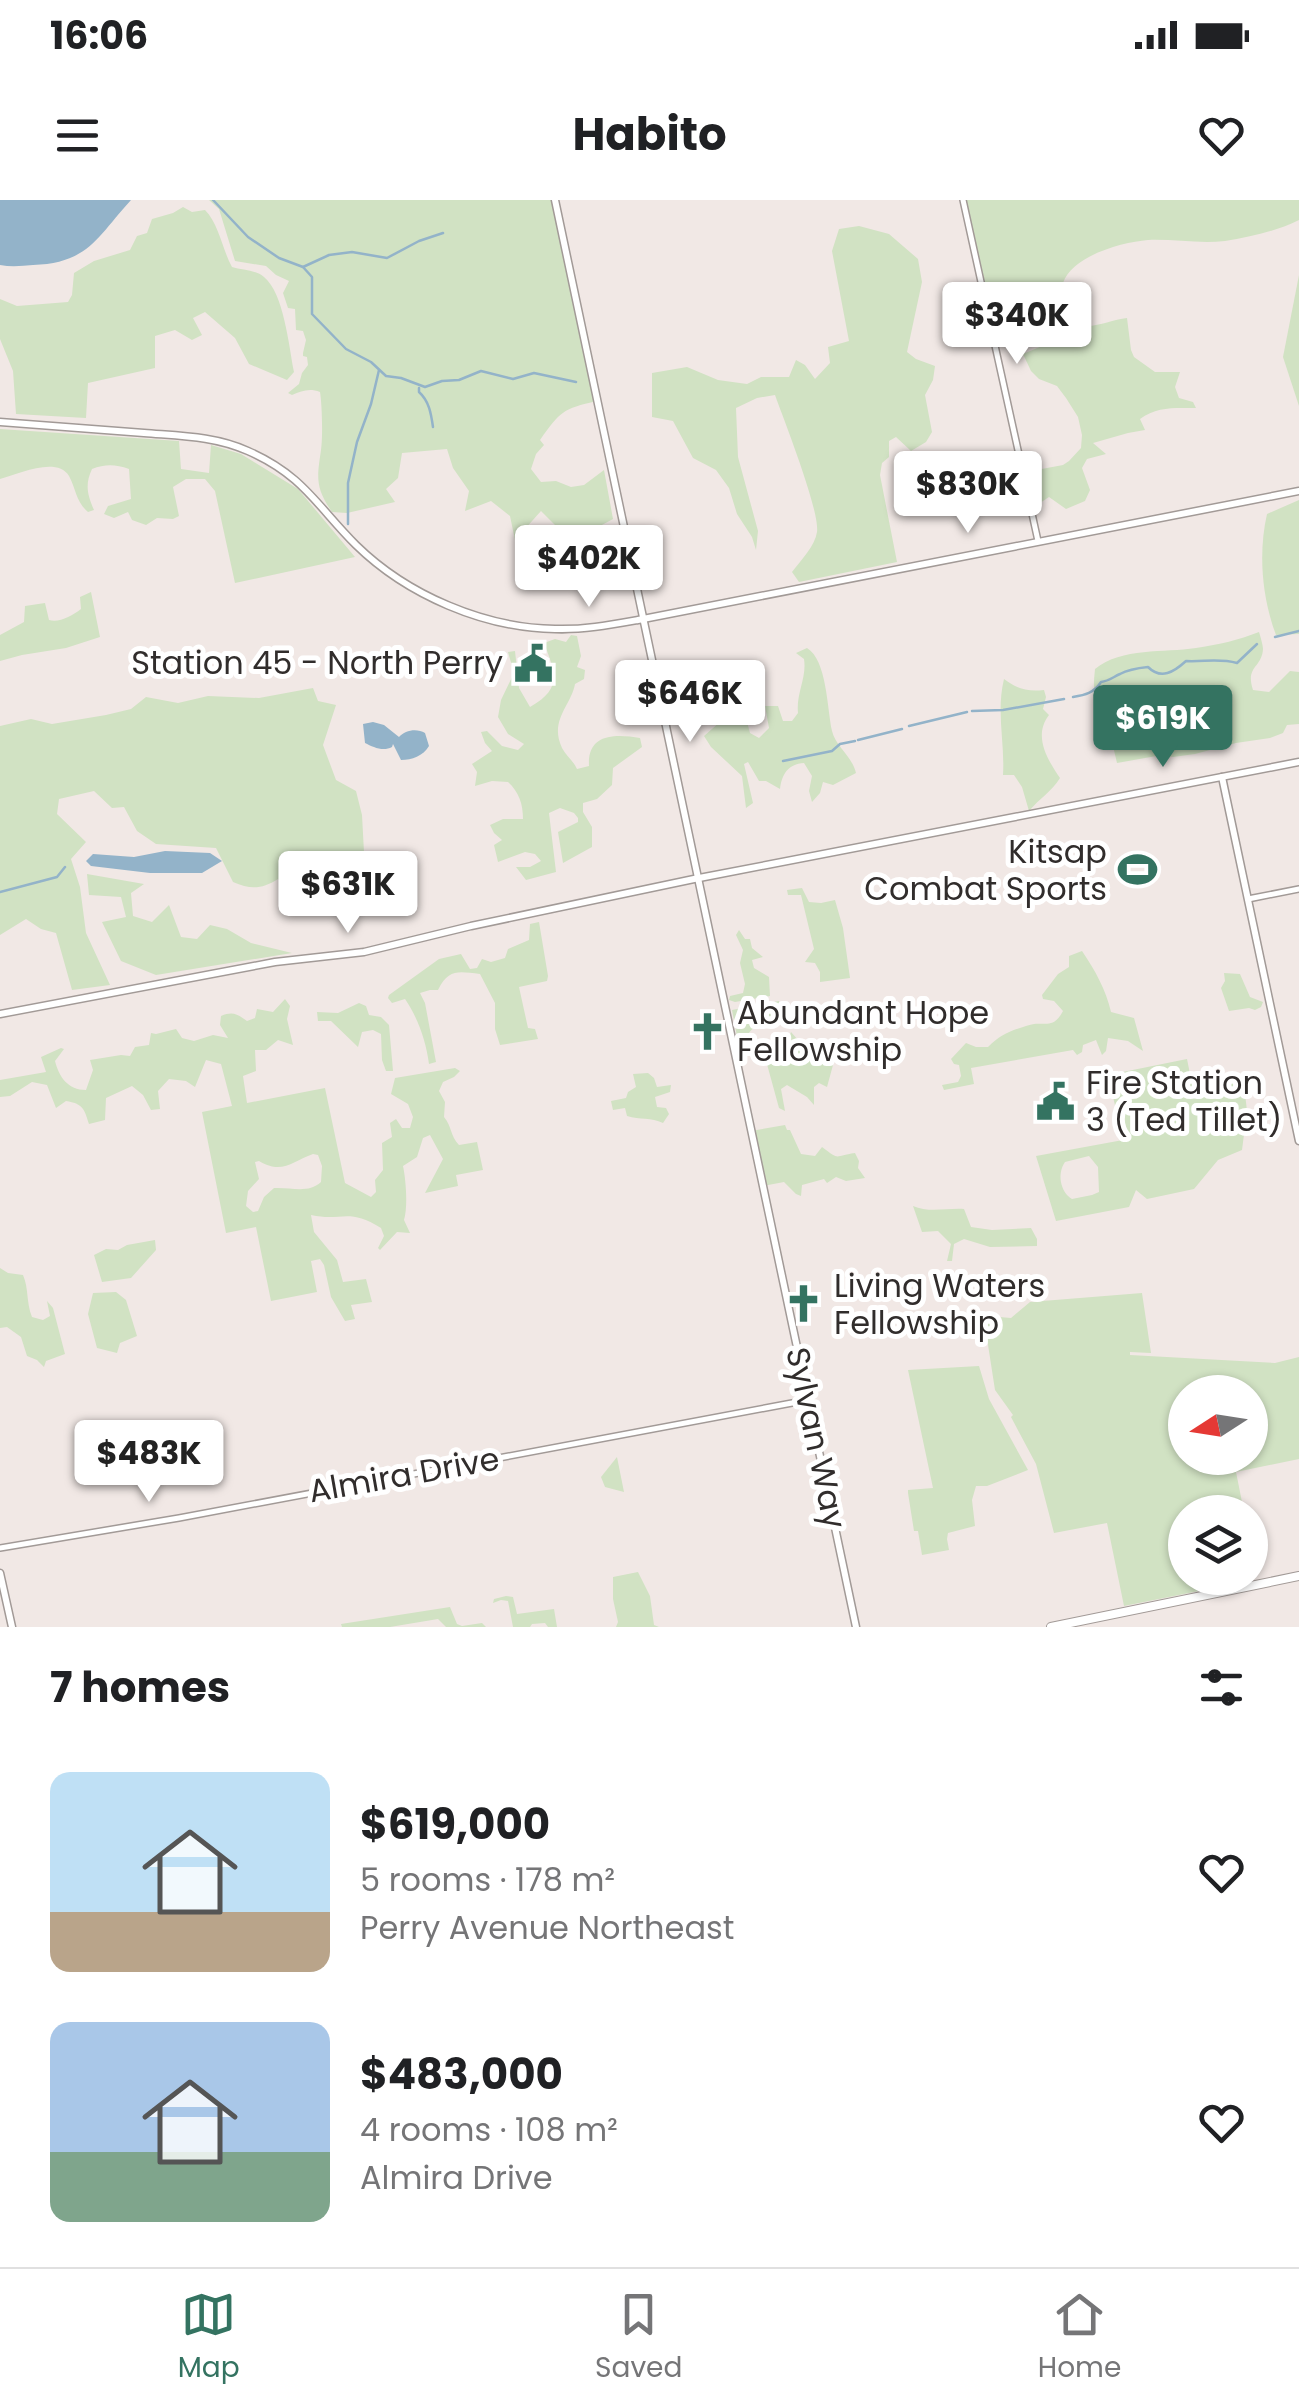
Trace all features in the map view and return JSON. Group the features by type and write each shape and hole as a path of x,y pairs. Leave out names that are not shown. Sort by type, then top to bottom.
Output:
{"main road":[{"name":"Sylvan Way","path":"556,200 856,1627"},
{"path":"0,422 194,436 236,446 294,478 355,544 392,574 455,608 514,626 548,629 582,629 644,619 1299,491"},
{"path":"0,1014 275,962 364,952 699,878 1299,762"},
{"path":"1222,777 1299,1140"},
{"path":"0,1573 12,1627"},
{"path":"1051,1627 1299,1576"}],"street":[{"path":"963,200 1038,541"},
{"path":"1248,900 1299,889"},
{"name":"Almira Drive","path":"0,1548 808,1400"}],"green space":[{"path":"209,200 555,200 597,401 569,409 558,417 540,440 544,445 531,469 541,482 556,481 571,487 584,485 604,470 613,519 576,539 541,511 515,540 510,516 491,501 465,511 469,491 453,468 447,449 402,453 398,478 386,489 395,502 347,513 332,512 319,482 320,392 288,393 299,384 308,365 307,357 303,356 303,331 296,330 295,309 288,308 283,293 289,281 266,266 235,261 219,209"},
{"path":"963,200 1299,200 1299,220 1225,241 1148,240 1125,244 1087,258 1068,273 1061,298 1071,320 1093,326 1127,318 1134,357 1155,372 1180,372 1175,387 1179,398 1193,402 1196,408 1153,412 1140,419 1145,430 1093,443 1106,454 1087,459 1082,468 1090,490 1085,501 1066,509 1049,497 1037,505 1031,484 1031,471 1063,465 1081,448 1078,417 1057,386 1031,371 1023,354 1054,341 1045,330 1029,330 1033,309 1029,296 1006,287 982,290"},
{"path":"183,207 192,212 205,210 210,216 232,267 257,273 271,285 285,321 294,372 287,380 249,364 235,338 205,312 193,318 202,335 192,340 175,330 155,336 155,368 88,383 86,418 16,414 13,371 0,339 0,299 17,306 68,302 74,273 94,261 130,250 137,236 147,233 152,219"},
{"path":"859,226 889,234 918,259 922,282 907,352 935,366 925,395 932,432 926,442 911,451 896,437 889,441 889,457 882,463 880,475 897,562 799,582 792,572 814,542 816,521 775,395 736,408 738,457 758,531 756,550 737,514 729,488 716,470 693,458 673,421 652,417 652,373 687,367 718,380 747,384 761,377 789,377 796,360 815,379 830,363 828,347 849,341 832,251 839,229"},
{"path":"1299,275 1299,406 1283,357"},
{"path":"0,429 179,441 181,469 209,473 211,445 241,454 298,489 355,557 235,583 215,491 205,479 186,479 173,487 179,516 157,518 146,525 132,520 128,512 114,518 104,514 108,506 131,499 129,469 97,467 88,479 94,510 88,512 69,476 56,467 37,468 0,479"},
{"path":"1299,500 1299,634 1276,635 1263,575 1264,529 1267,514"},
{"path":"91,592 100,637 0,661 0,635 24,622 25,606 45,603 49,620 61,620 81,609 80,597"},
{"path":"1259,632 1263,649 1252,671 1253,690 1269,692 1290,671 1299,672 1299,724 1287,725 1283,733 1270,738 1195,754 1117,763 1103,704 1095,692 1095,669 1130,654 1204,647"},
{"path":"571,635 577,636 581,656 577,667 585,670 584,679 575,684 559,721 564,751 577,769 589,766 593,747 605,738 640,738 642,747 613,768 612,785 597,799 583,803 583,812 592,827 592,847 563,863 558,832 578,822 578,818 560,808 549,813 556,872 526,880 516,867 530,867 541,861 535,854 525,852 498,862 494,845 502,840 490,825 503,819 523,819 518,794 508,782 475,786 477,772 472,764 492,751 481,732 487,731 502,746 518,750 524,744 508,734 498,717 514,673 508,652 515,651 519,688 530,707 547,694 554,680 544,643 555,639 566,642"},
{"path":"807,648 819,663 834,737 856,773 833,785 823,782 812,802 812,776 804,763 787,771 780,789 759,781 748,762 744,764 753,803 746,808 742,776 704,736 721,721 732,695 740,691 748,700 746,718 750,733 759,738 769,728 765,706 778,706 783,721 792,721 798,713 805,666 804,659 796,653"},
{"path":"1004,679 1023,689 1044,690 1046,697 1043,709 1049,715 1042,739 1060,778 1029,811 1014,775 1003,775"},
{"path":"313,688 318,701 336,705 323,745 336,780 356,791 362,815 365,871 330,899 313,908 278,879 256,887 233,882 216,848 156,844 137,831 124,807 112,808 94,791 59,799 57,814 86,842 71,859 80,887 86,933 110,985 72,990 56,933 26,919 0,935 0,726 31,719 52,724 106,715 131,709 146,697 178,703 208,696 259,698"},
{"path":"87,874 144,884 131,893 133,916 152,922 169,905 181,937 197,939 210,925 227,929 251,943 292,953 156,975 121,961 102,922 126,917 121,897 89,895"},
{"path":"802,888 809,902 835,900 850,978 820,982 815,963 805,962 814,949 801,895 788,895 787,890"},
{"path":"539,922 547,981 519,987 528,1028 535,1029 538,1039 500,1045 495,1029 495,1003 480,974 455,973 438,990 420,993 436,1062 429,1064 410,1006 405,999 392,1003 389,995 439,959 461,954 470,969 477,968 482,959 491,962 505,958 508,949 529,940 530,924"},
{"path":"739,930 763,957 752,960 754,968 769,977 770,996 729,1000 730,996 743,993 745,984 740,963 743,950 736,935"},
{"path":"1082,951 1100,980 1111,1012 1134,1018 1143,1051 1128,1041 1108,1038 1102,1055 1096,1040 1083,1045 1077,1055 1073,1050 971,1068 974,1084 944,1090 942,1085 958,1082 961,1076 959,1065 951,1059 966,1043 988,1047 1010,1032 1032,1024 1051,1023 1059,1017 1063,1011 1042,995 1058,974 1069,967 1069,956"},
{"path":"1224,973 1240,974 1250,997 1263,1002 1261,1007 1229,1011 1221,988"},
{"path":"285,999 290,1006 287,1019 293,1045 278,1040 266,1050 255,1050 256,1071 243,1076 247,1103 325,1088 345,1183 371,1197 376,1192 375,1180 383,1170 382,1143 392,1137 390,1123 396,1119 402,1128 410,1128 413,1117 408,1104 391,1094 395,1078 455,1068 460,1071 443,1082 439,1091 445,1102 444,1117 459,1145 477,1142 483,1170 456,1175 458,1186 425,1193 443,1159 430,1135 423,1138 417,1157 403,1166 404,1220 410,1233 397,1232 380,1250 384,1236 381,1228 370,1222 311,1215 314,1232 337,1260 343,1282 366,1279 372,1302 351,1305 355,1319 345,1321 331,1297 320,1259 311,1261 317,1292 271,1301 256,1227 226,1233 202,1112 232,1106 221,1064 206,1060 195,1087 186,1081 169,1079 158,1091 160,1109 151,1110 143,1095 132,1086 106,1098 105,1120 89,1124 79,1105 66,1101 56,1108 47,1085 32,1082 10,1096 0,1097 0,1080 46,1072 41,1057 61,1048 64,1049 55,1061 62,1077 74,1088 86,1090 93,1070 90,1060 130,1056 135,1047 149,1045 151,1033 176,1029 182,1038 194,1041 213,1035 228,1038 220,1025 221,1016 235,1014 247,1021 255,1018 257,1009 273,1012","holes":["318,1155 321,1182 316,1186 274,1188 264,1197 258,1211 246,1206 248,1191 259,1179 255,1162 281,1167"]},
{"path":"779,1001 777,1022 764,1021 747,1035 762,1045 747,1042 739,1047 732,1010"},
{"path":"359,1003 366,1006 369,1015 381,1017 389,1025 393,1071 386,1071 382,1060 381,1034 373,1030 362,1032 358,1047 331,1021 318,1021 317,1012 338,1013"},
{"path":"791,1032 803,1051 817,1055 833,1050 833,1065 827,1087 819,1083 814,1087 814,1105 787,1085 781,1089 785,1111 779,1108 765,1057 786,1046"},
{"path":"1187,1059 1193,1089 1221,1077 1244,1085 1247,1111 1242,1150 1218,1160 1194,1189 1147,1199 1136,1190 1129,1207 1056,1221 1036,1156 1123,1140 1108,1075","holes":["1089,1156 1098,1167 1099,1192 1072,1199 1068,1196 1061,1177 1065,1162"]},
{"path":"648,1073 657,1087 671,1085 670,1092 655,1097 657,1107 666,1108 669,1114 663,1123 627,1116 625,1108 613,1110 611,1101 626,1098 636,1087 633,1074"},
{"path":"785,1125 801,1154 815,1156 822,1147 837,1156 855,1153 865,1178 846,1181 836,1177 827,1183 824,1179 802,1185 801,1196 784,1182 763,1186 751,1131"},
{"path":"913,1206 964,1209 971,1227 1031,1228 1037,1246 990,1247 964,1239 954,1244 952,1261 947,1261 951,1244 938,1231 922,1232"},
{"path":"155,1240 156,1250 131,1278 102,1282 94,1255"},
{"path":"0,1268 23,1275 32,1317 43,1320 50,1316 47,1301 53,1308 65,1354 46,1361 44,1367 27,1356 21,1337 7,1327 0,1328"},
{"path":"116,1292 126,1300 137,1336 120,1343 117,1353 97,1348 88,1314 93,1293"},
{"path":"1142,1293 1151,1353 1130,1355 1275,1363 1299,1357 1299,1459 1268,1465 1268,1375 1168,1375 1168,1475 1237,1475 1241,1495 1168,1495 1168,1595 1179,1595 1124,1606 1107,1523 1054,1533 1036,1464 1013,1415 995,1390 984,1319 1011,1318 1030,1302"},
{"path":"979,1366 989,1399 1028,1470 987,1486 976,1486 972,1500 975,1526 948,1533 949,1550 922,1555 908,1490 933,1488 908,1370"},
{"path":"617,1457 624,1492 605,1487 601,1477"},
{"path":"638,1572 650,1596 654,1625 659,1627 616,1627 613,1577"},
{"path":"513,1597 517,1614 554,1609 557,1627 545,1623 513,1627 508,1601 493,1603 494,1599"},
{"path":"450,1607 457,1624 482,1623 486,1627 446,1627 438,1619 390,1627 341,1624"}],"water":[{"path":"0,200 131,200 80,253 52,263 12,266 0,265"},
{"path":"373,722 399,737 408,731 422,731 429,746 417,757 401,760 393,744 382,749 365,743 363,724"},
{"path":"165,851 210,853 222,861 202,873 150,873 91,866 86,861 93,854 134,857"}],"waterway":[{"path":"213,200 248,237 279,258 303,267 312,277 312,314 346,349 371,362 386,376 425,387 481,371 513,379 534,373 576,382"},
{"path":"303,267 329,255 352,252 387,258 443,233"},
{"path":"348,524 348,483 379,370"},
{"path":"419,388 433,427"},
{"path":"1275,637 1299,631"},
{"path":"1073,697 1089,693 1101,682 1134,669 1148,667 1163,674 1186,661 1237,663 1257,644"},
{"path":"972,711 1003,710 1064,699"},
{"path":"909,726 967,712"},
{"path":"858,740 902,729"},
{"path":"783,761 832,751 840,744 855,741"},
{"path":"0,892 57,877 65,867"}],"place":[{"name":"Station 45 - North Perry","path":"533,663"},
{"name":"Kitsap Combat Sports","path":"1137,870"},
{"name":"Abundant Hope Fellowship","path":"707,1031"},
{"name":"Fire Station 3 (Ted Tillet)","path":"1056,1101"},
{"name":"Living Waters Fellowship","path":"804,1304"}]}
